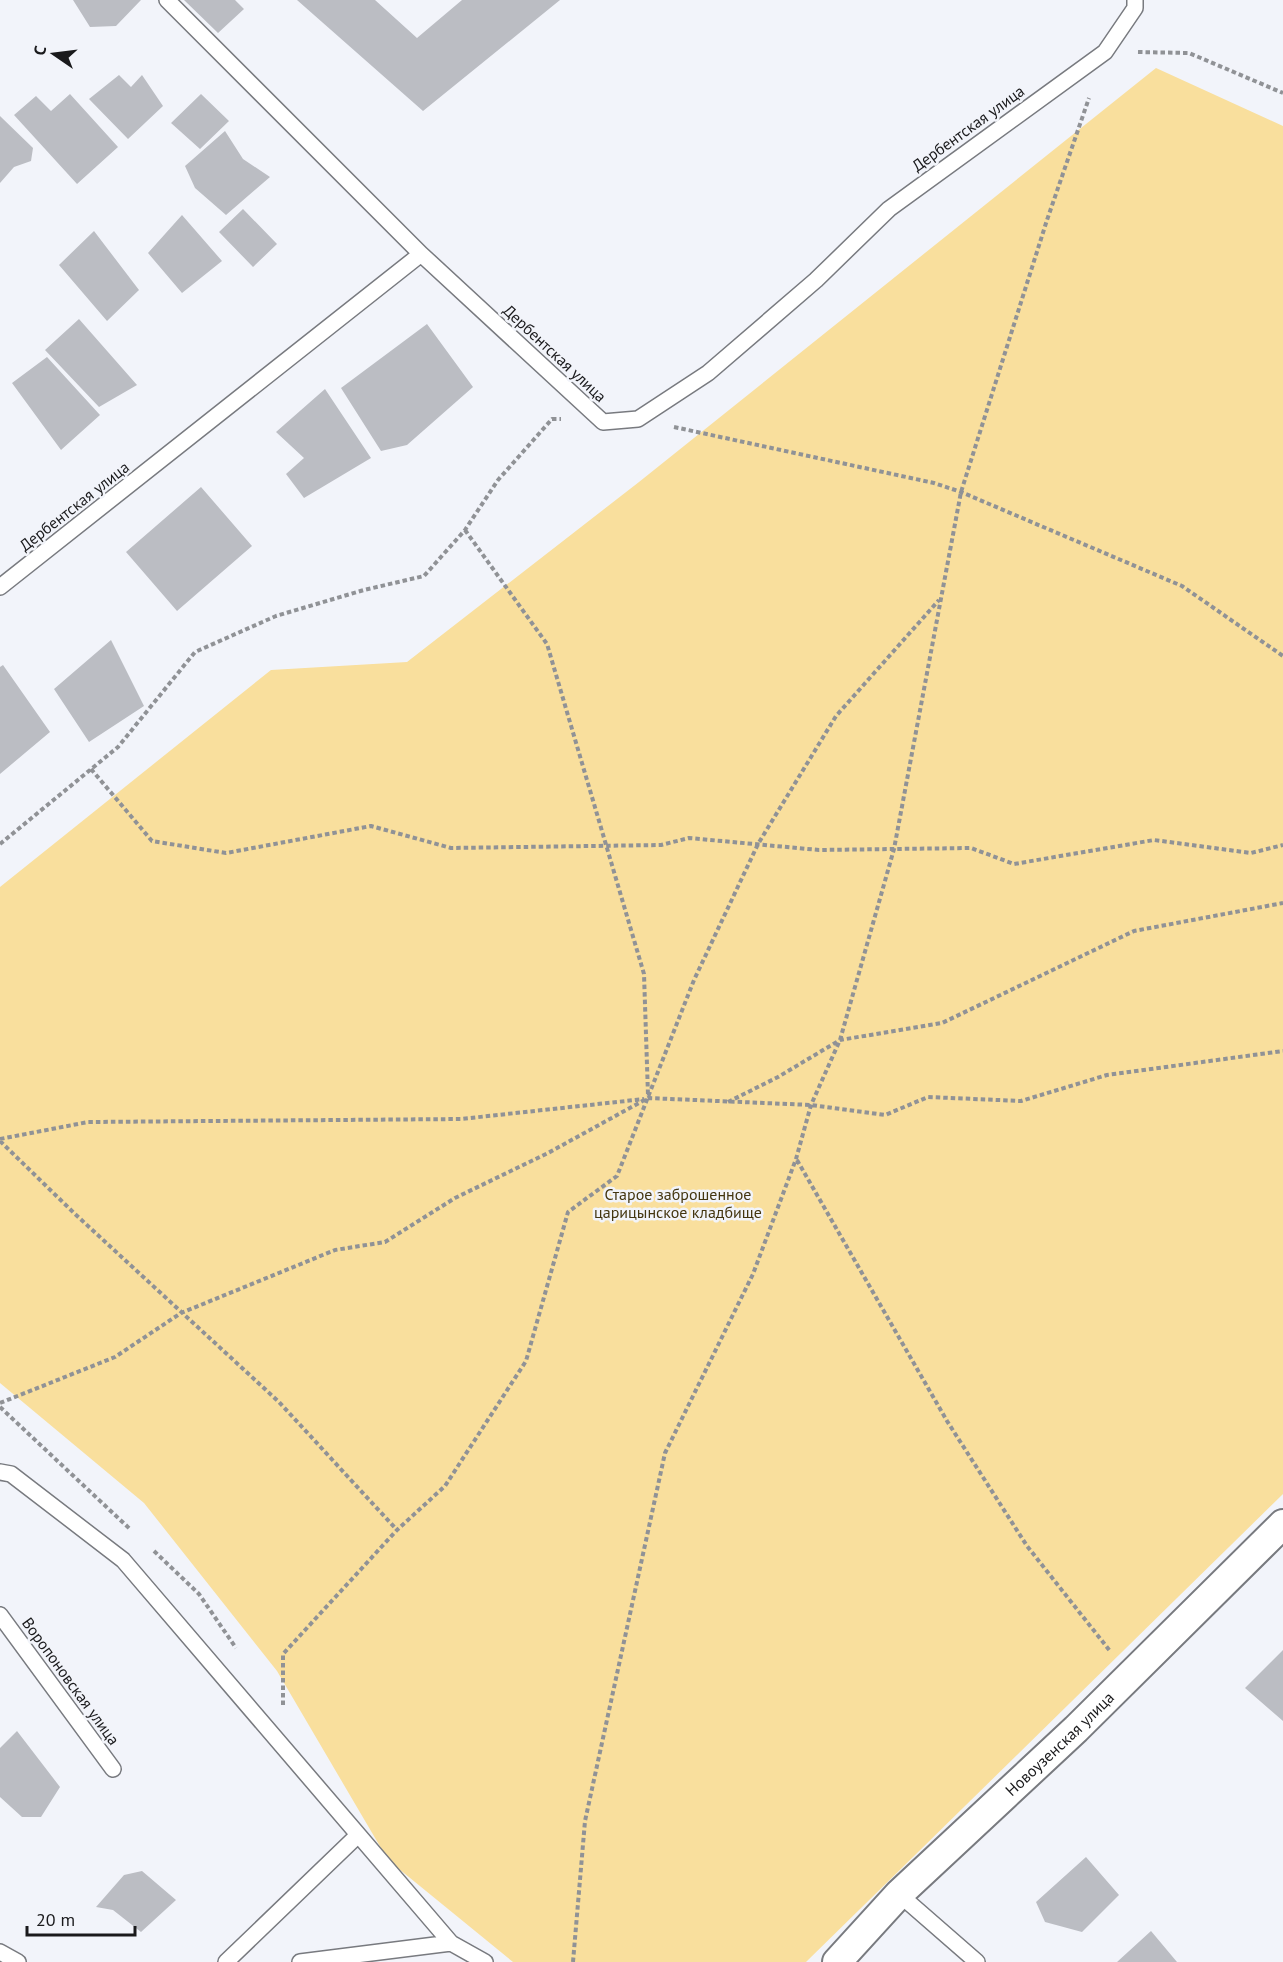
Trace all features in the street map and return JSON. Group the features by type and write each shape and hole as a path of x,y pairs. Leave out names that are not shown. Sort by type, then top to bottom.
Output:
{"street":[{"name":"Новоузенская улица","path":"837,1962 899,1894 1130,1676 1283,1524"}],"lane":[{"path":"167,0 421,254"},
{"name":"Дербентская улица","path":"0,587 421,254 603,422 638,419 708,373 816,280 889,209 976,143 1105,51 1135,8 1135,0"},
{"path":"0,1472 12,1474 123,1560 357,1836 452,1943 485,1962"},
{"name":"Воропоновская улица","path":"0,1615 113,1769"},
{"path":"226,1962 357,1836"},
{"path":"899,1894 977,1962"},
{"path":"300,1962 452,1943"},
{"path":"0,1952 18,1962"}],"path":[{"path":"573,1962 585,1821 665,1453 753,1274 796,1159 811,1105 840,1040 894,849 961,492 1047,220 1105,51 1189,53 1283,93"},
{"path":"0,844 118,747 195,652 276,616 364,590 424,576 465,530 498,480 552,418 603,422"},
{"path":"638,419 934,483 961,492 1182,586 1283,656"},
{"path":"465,530 548,644 644,974 648,1098"},
{"path":"283,1716 283,1654 397,1530 445,1486 526,1361 568,1212 617,1176 694,980 758,844 836,716 940,599"},
{"path":"92,769 152,841 226,853 371,826 452,848 605,844 661,846 689,838 819,849 970,848 1014,864 1154,840 1251,854 1283,845"},
{"path":"727,1102 778,1077 840,1040 942,1023 1134,930 1283,903"},
{"path":"0,1140 88,1122 461,1119 648,1098 811,1105 885,1115 928,1097 1021,1101 1107,1075 1283,1051"},
{"path":"0,1403 115,1357 181,1312 335,1250 385,1242 455,1198 548,1153 648,1098"},
{"path":"0,1140 279,1402 397,1530"},
{"path":"796,1159 947,1421 1027,1545 1130,1676"}],"green space":[{"name":"Старое заброшенное царицынское кладбище","path":"1156,68 1283,126 1283,1494 806,1962 513,1962 388,1860 277,1671 144,1503 0,1383 0,887 271,670 407,662 639,482"}],"building":[{"path":"73,0 141,0 116,26 90,27"},
{"path":"184,0 235,0 244,9 218,33"},
{"path":"297,0 375,0 417,38 462,0 560,0 423,111"},
{"path":"119,75 131,87 142,75 163,106 128,139 89,99"},
{"path":"70,94 118,147 77,184 14,115 36,96 51,111"},
{"path":"201,94 229,121 200,149 171,123"},
{"path":"0,116 33,148 31,161 14,167 0,183"},
{"path":"225,131 243,159 270,177 226,215 195,188 185,166"},
{"path":"243,209 277,244 253,267 219,232"},
{"path":"182,215 222,261 182,293 148,253"},
{"path":"94,231 139,290 107,321 59,265"},
{"path":"79,319 137,385 99,407 45,350"},
{"path":"427,324 473,387 407,445 381,451 341,388"},
{"path":"47,357 100,415 61,450 12,383"},
{"path":"325,389 371,458 304,498 286,474 304,458 276,432"},
{"path":"201,487 252,546 177,611 126,552"},
{"path":"111,640 144,706 89,742 54,689"},
{"path":"3,665 50,732 0,774 0,667"},
{"path":"1283,1650 1283,1721 1245,1688"},
{"path":"17,1731 60,1787 41,1817 22,1817 0,1797 0,1748"},
{"path":"1086,1857 1119,1895 1082,1932 1045,1922 1036,1902"},
{"path":"142,1871 176,1900 141,1932 113,1910 96,1907 124,1875"},
{"path":"1151,1931 1177,1962 1117,1962"}]}
